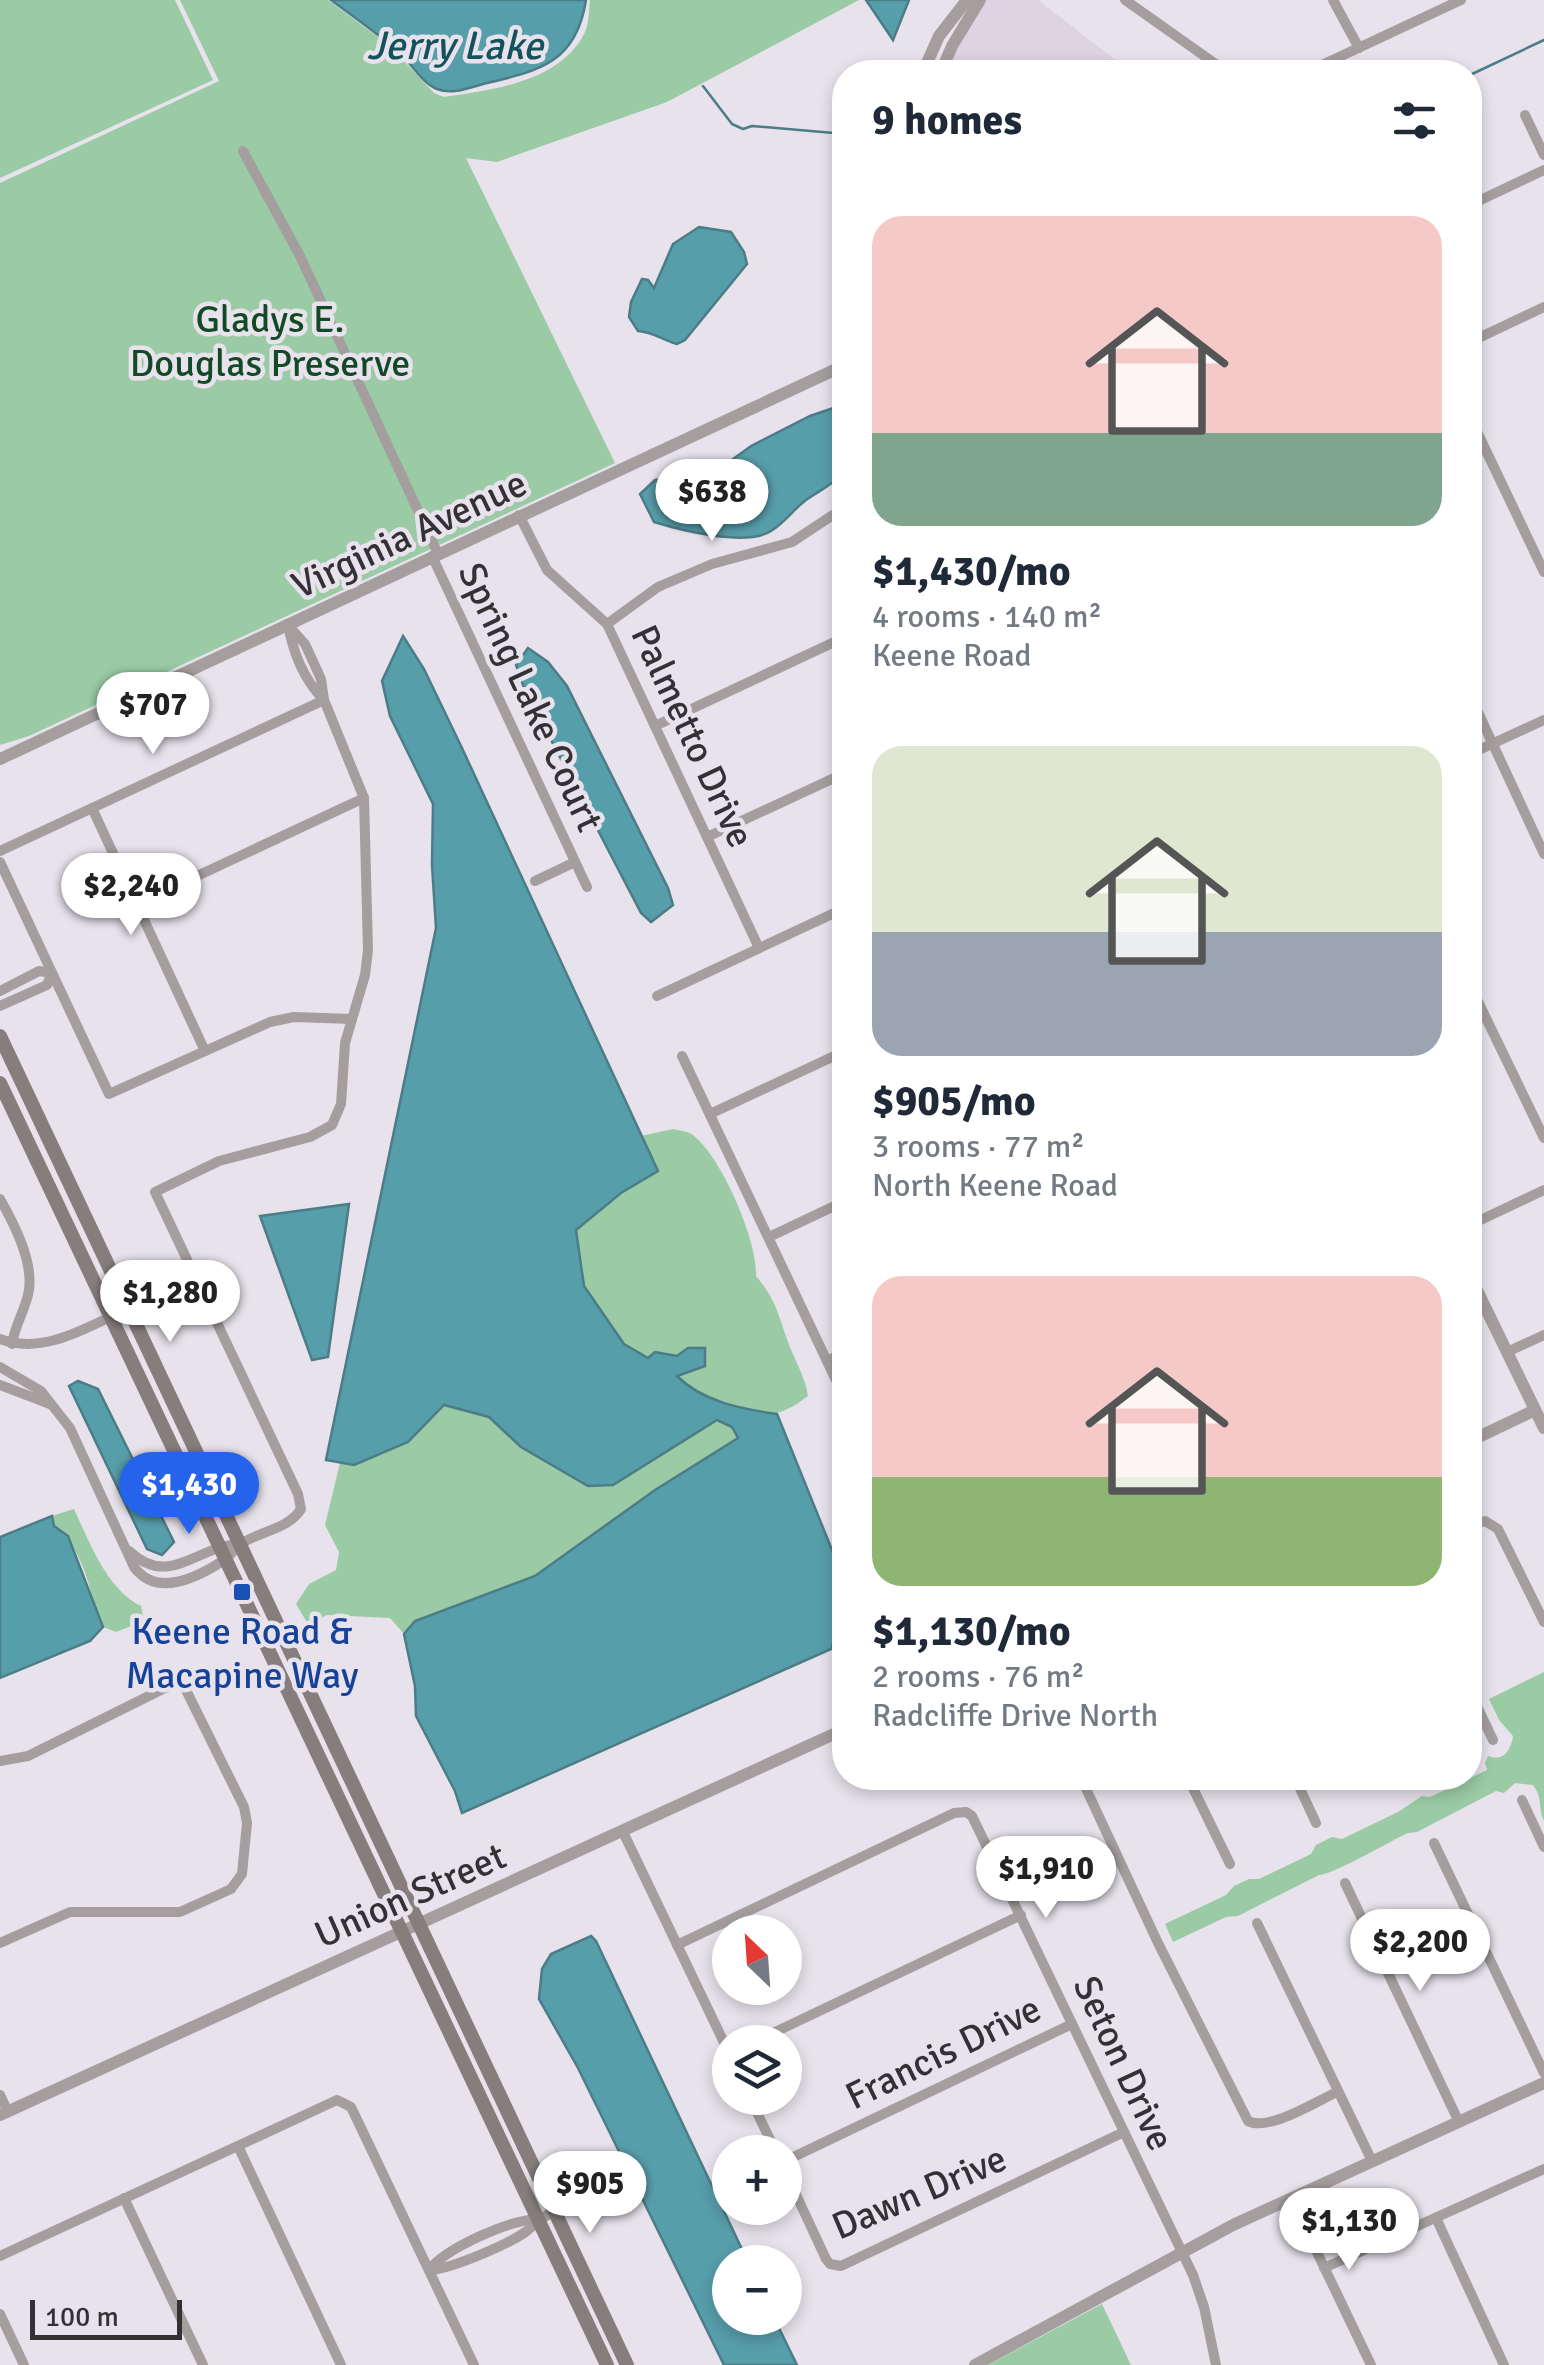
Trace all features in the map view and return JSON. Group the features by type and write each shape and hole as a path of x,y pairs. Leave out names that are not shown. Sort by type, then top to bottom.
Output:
{"main road":[{"path":"0,1036 627,2365"},
{"path":"0,1083 607,2365"},
{"path":"327,1772 354,1812 400,1908 420,1924"},
{"path":"402,1932 411,1935 422,1948 489,2092 516,2129"}],"street":[{"path":"928,60 939,36 967,0"},
{"path":"947,60 980,0"},
{"path":"1125,0 1210,60"},
{"path":"1332,0 1359,48"},
{"path":"1333,60 1456,1"},
{"path":"1524,115 1544,156"},
{"name":"Spring Lake Court","path":"243,150 300,256 587,887"},
{"path":"1482,198 1544,170"},
{"path":"1482,336 1544,308"},
{"name":"Virginia Avenue","path":"0,759 832,372"},
{"path":"1482,442 1544,572"},
{"name":"Palmetto Drive","path":"519,515 547,570 608,624 759,948"},
{"path":"608,624 658,588 712,564 792,542 832,516"},
{"path":"128,1550 145,1563 168,1568 222,1552 298,1515 300,1502 155,1192 220,1161 310,1138 332,1125 341,1104 344,1042 365,975 368,950 364,798 324,700 309,684 293,650 287,624"},
{"path":"654,726 832,643"},
{"path":"0,851 324,700"},
{"path":"1482,718 1544,854"},
{"path":"1482,748 1544,720"},
{"path":"708,837 832,778"},
{"path":"137,904 364,798"},
{"path":"92,808 205,1051"},
{"path":"0,862 109,1094 270,1022 294,1017 352,1019"},
{"name":"Spring Lake Court","path":"535,881 575,862"},
{"path":"656,996 832,914"},
{"path":"0,991 39,971 52,973"},
{"path":"0,1006 47,985 52,973"},
{"path":"1482,1010 1544,1138"},
{"path":"682,1056 832,1372"},
{"path":"710,1114 832,1057"},
{"path":"1482,1219 1544,1190"},
{"path":"0,1199 18,1235 29,1289 6,1341 36,1345 128,1308"},
{"path":"768,1237 832,1208"},
{"path":"1482,1301 1544,1428"},
{"path":"1507,1352 1544,1334"},
{"path":"827,1361 832,1358"},
{"path":"0,1367 42,1390 78,1442 138,1573 159,1585 178,1582 222,1552"},
{"path":"0,1385 50,1405"},
{"path":"1482,1435 1535,1410"},
{"path":"1482,1522 1498,1528 1544,1622"},
{"path":"0,1761 28,1756 181,1680 247,1814 238,1882 231,1890 180,1912 70,1912 0,1943"},
{"path":"1482,1717 1493,1740"},
{"name":"Union Street","path":"4,2114 832,1735"},
{"path":"1087,1790 1248,2121 1254,2125 1270,2123 1337,2092"},
{"path":"1194,1790 1230,1864"},
{"path":"1301,1790 1316,1823"},
{"path":"1522,1800 1544,1847"},
{"name":"Seton Drive","path":"678,1946 961,1812 976,1821 1182,2252 1204,2307 1216,2365"},
{"path":"623,1832 716,2025"},
{"path":"1434,1844 1544,2072"},
{"path":"1345,1883 1458,2122"},
{"path":"790,2025 1021,1916"},
{"path":"1257,1923 1372,2161"},
{"name":"Francis Drive","path":"802,2153 1072,2024"},
{"path":"975,2365 1182,2252 1544,2082"},
{"path":"0,2095 4,2114"},
{"path":"0,2256 337,2100 347,2102 474,2365"},
{"name":"Dawn Drive","path":"802,2208 830,2264 841,2266 1124,2132"},
{"path":"238,2146 341,2365"},
{"path":"1324,2268 1544,2168"},
{"path":"124,2198 203,2365"},
{"path":"1291,2198 1370,2365"},
{"path":"429,2270 444,2270 526,2232 538,2219 554,2211"},
{"path":"1436,2218 1504,2365"},
{"path":"0,2314 24,2365"}],"shaded area":[{"path":"986,0 1038,0 1116,60 952,60"}],"green space":[{"path":"0,0 175,0 213,80 0,178"},
{"name":"Gladys E. Douglas Preserve","path":"180,0 328,0 390,46 434,93 444,97 524,81 560,62 585,32 590,0 859,0 667,102 497,162 466,158 615,463 29,736 0,745 0,183 219,81"},
{"path":"673,1129 692,1134 705,1147 745,1223 756,1276 776,1308 807,1389 808,1396 784,1411 755,1413 711,1398 685,1383 676,1376 688,1348 677,1356 655,1352 648,1358 624,1344 584,1286 576,1230 621,1193 658,1171 641,1136"},
{"path":"444,1405 489,1417 521,1447 613,1485 718,1420 732,1427 738,1438 655,1490 535,1576 415,1621 404,1634 390,1618 327,1615 308,1624 296,1604 309,1584 336,1570 339,1552 325,1525 340,1463 354,1465 408,1442"},
{"path":"74,1509 109,1577 141,1606 143,1616 134,1625 116,1632 101,1626 79,1558 54,1526 52,1516"},
{"path":"1544,1672 1544,1821 1533,1785 1515,1783 1504,1793 1496,1791 1238,1916 1226,1917 1173,1942 1165,1924 1226,1895 1234,1886 1259,1879 1311,1854 1316,1845 1332,1837 1342,1839 1422,1796 1430,1797 1445,1790 1482,1790 1482,1772 1487,1770 1488,1756 1506,1753 1513,1736 1499,1720 1489,1699"},
{"path":"1102,2304 1131,2365 988,2365"}],"water":[{"name":"Jerry Lake","path":"331,0 586,0 573,38 551,61 521,74 448,91 426,82 399,52"},
{"path":"866,0 909,0 893,40"},
{"path":"699,227 731,232 747,264 685,340 677,344 638,331 629,317 642,279 654,288 673,244"},
{"path":"832,408 832,483 771,531 760,536 730,537 654,522 640,494 655,480 711,475 751,446"},
{"path":"403,636 424,669 461,746 658,1171 621,1193 576,1230 584,1286 624,1344 648,1358 655,1352 677,1356 688,1348 705,1348 705,1366 677,1376 711,1398 777,1414 832,1550 831,1649 462,1813 455,1791 416,1716 415,1686 404,1634 415,1621 535,1576 655,1490 738,1438 732,1427 717,1420 613,1485 588,1486 521,1447 489,1417 444,1405 408,1442 354,1465 326,1460 436,928 433,804 390,716 382,681"},
{"path":"528,648 548,662 567,686 668,888 673,905 651,922 641,913 524,688 516,665"},
{"path":"349,1204 328,1357 312,1360 260,1216"},
{"path":"78,1381 98,1389 174,1542 162,1555 147,1549 69,1386"},
{"path":"52,1516 54,1526 68,1536 103,1627 90,1641 0,1678 0,1537"},
{"path":"591,1936 596,1941 712,2186 712,2225 730,2225 740,2245 712,2245 712,2335 782,2335 797,2365 724,2365 578,2068 539,1999 542,1969 551,1954"}],"waterway":[{"path":"1482,69 1544,40"},
{"path":"703,86 732,124 743,129 752,126 832,133"}],"place":[{"name":"Keene Road & Macapine Way","path":"242,1592"}]}
